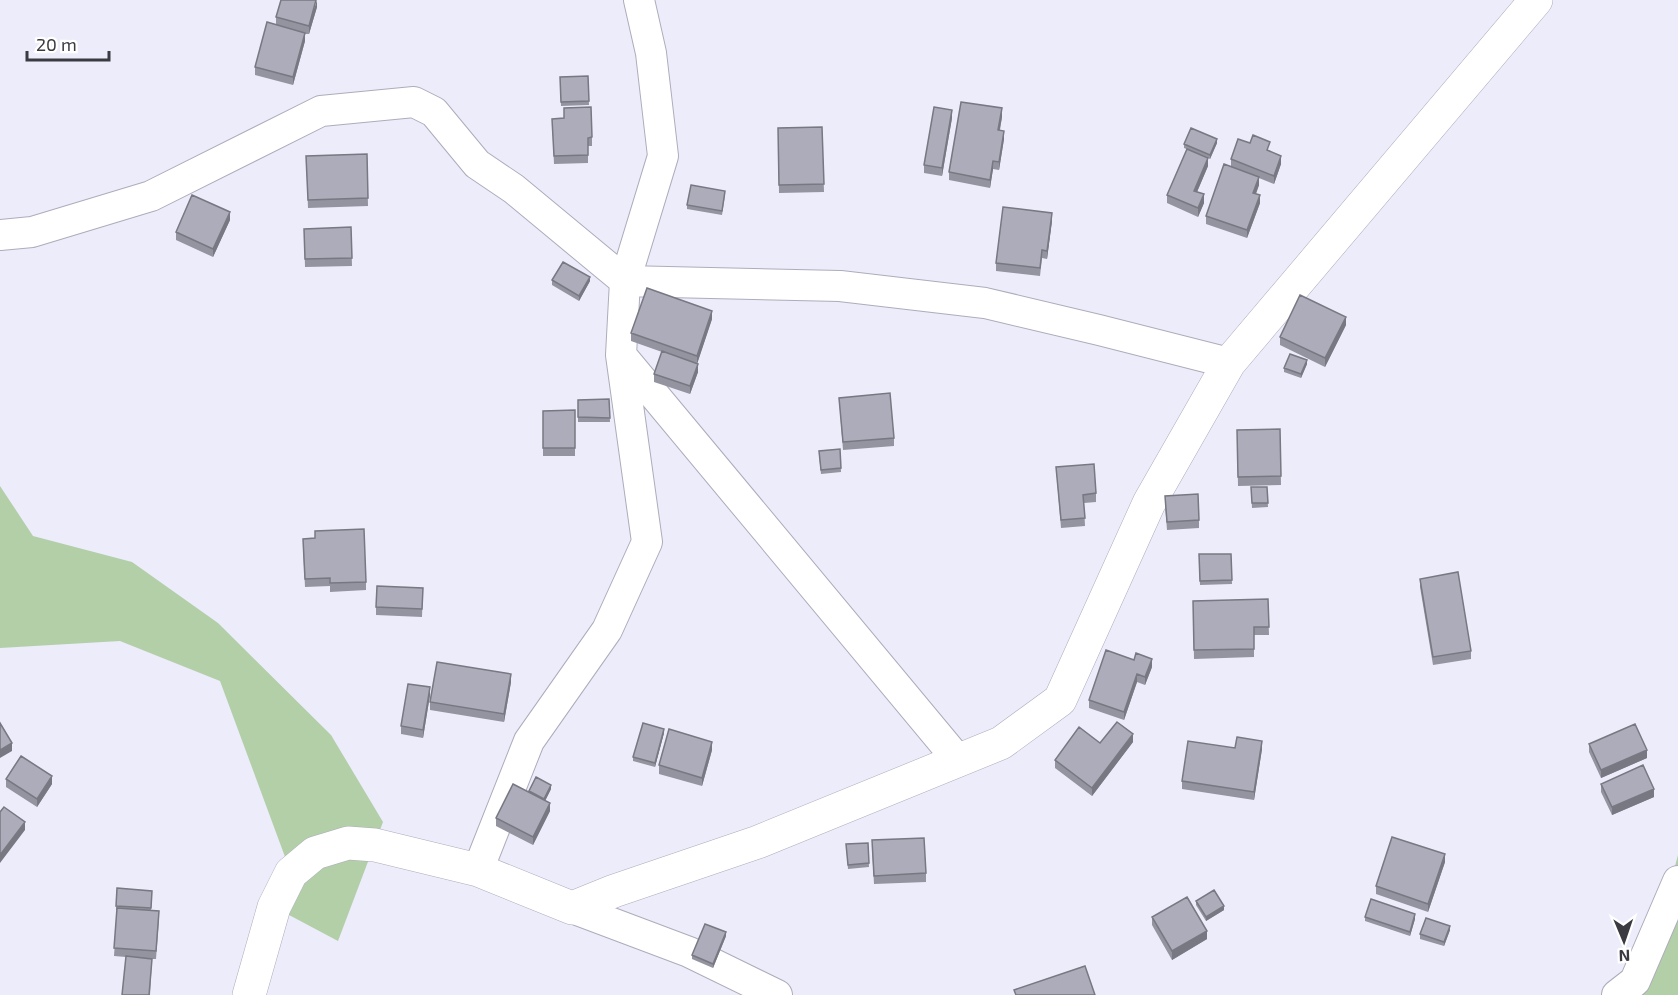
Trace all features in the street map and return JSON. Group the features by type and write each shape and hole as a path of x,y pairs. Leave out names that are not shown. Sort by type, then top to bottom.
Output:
{"street":[{"path":"477,870 529,741 607,630 647,542 621,356 625,281 663,156 651,53 639,0"},
{"path":"572,908 614,891 758,842 1001,743 1060,700 1149,503 1229,363 1536,0"},
{"path":"0,235 32,232 151,196 321,111 414,102 434,112 477,164 514,189 625,281 840,286 985,303 1229,363"},
{"path":"621,356 958,760"},
{"path":"249,995 274,907 291,873 315,853 348,843 375,845 477,870 689,952 777,995"},
{"path":"1617,995 1635,981 1678,881"}],"green space":[{"path":"0,486 33,536 132,562 218,623 331,735 383,822 338,941 274,907 291,873 220,681 120,641 0,648"},
{"path":"1678,855 1678,995 1636,995 1653,947"}],"building":[{"path":"281,0 316,0 309,26 276,17"},
{"path":"267,22 305,33 293,77 255,67"},
{"path":"588,76 589,101 561,102 560,77"},
{"path":"961,102 1002,108 998,130 1004,131 999,162 993,161 990,180 949,172"},
{"path":"591,107 592,137 588,138 588,155 554,156 552,119 564,118 564,108"},
{"path":"934,107 952,110 942,168 924,165"},
{"path":"822,127 824,184 779,185 778,128"},
{"path":"1191,128 1217,139 1210,155 1184,144"},
{"path":"1253,135 1270,142 1267,150 1281,156 1274,176 1231,159 1238,139 1250,143"},
{"path":"1187,149 1208,158 1194,191 1204,194 1198,208 1167,195"},
{"path":"367,154 368,198 308,200 306,156"},
{"path":"1224,164 1259,177 1253,193 1260,195 1247,230 1206,216"},
{"path":"691,185 725,191 722,211 687,205"},
{"path":"192,195 230,212 213,249 176,232"},
{"path":"1003,207 1052,213 1047,251 1042,250 1040,268 996,263"},
{"path":"351,227 352,258 305,259 304,229"},
{"path":"563,262 590,277 579,296 552,280"},
{"path":"647,288 712,311 697,356 631,333"},
{"path":"1300,295 1346,317 1325,358 1280,337"},
{"path":"662,351 698,364 690,386 654,374"},
{"path":"1290,354 1307,360 1301,374 1284,368"},
{"path":"890,393 894,438 843,442 839,398"},
{"path":"609,399 610,418 578,417 578,400"},
{"path":"575,410 575,448 543,448 543,411"},
{"path":"1280,429 1281,476 1238,477 1237,430"},
{"path":"840,449 841,468 821,470 819,451"},
{"path":"1094,464 1096,493 1083,495 1085,518 1061,520 1056,467"},
{"path":"1251,487 1267,487 1268,503 1252,503"},
{"path":"1198,494 1199,520 1167,522 1165,496"},
{"path":"364,529 366,582 330,583 330,578 305,579 303,539 315,538 315,531"},
{"path":"1199,554 1231,554 1232,580 1200,581"},
{"path":"1458,572 1471,651 1433,657 1420,579"},
{"path":"377,586 423,588 422,609 376,607"},
{"path":"1268,599 1269,627 1254,627 1254,649 1194,650 1193,601"},
{"path":"1106,650 1134,660 1136,653 1152,659 1145,677 1137,674 1124,712 1089,700"},
{"path":"437,662 511,674 504,714 430,702"},
{"path":"408,684 430,687 423,730 401,726"},
{"path":"1117,722 1133,734 1092,788 1055,760 1079,727 1100,743"},
{"path":"0,723 12,743 0,750"},
{"path":"643,723 664,729 655,763 633,757"},
{"path":"1635,724 1647,750 1601,770 1589,744"},
{"path":"669,729 712,742 702,778 659,765"},
{"path":"1237,737 1262,741 1254,792 1182,781 1188,741 1235,748"},
{"path":"21,756 52,776 37,799 6,779"},
{"path":"1643,765 1654,789 1612,807 1601,784"},
{"path":"536,777 551,785 544,799 529,791"},
{"path":"513,784 550,803 533,837 496,818"},
{"path":"4,807 25,822 0,855 0,812"},
{"path":"1392,837 1445,854 1428,904 1376,886"},
{"path":"924,838 926,873 874,876 872,840"},
{"path":"868,843 869,863 848,865 846,844"},
{"path":"117,888 152,891 151,908 116,906"},
{"path":"1214,890 1224,906 1206,917 1196,901"},
{"path":"1187,897 1207,931 1172,951 1152,917"},
{"path":"1371,899 1415,914 1410,932 1365,917"},
{"path":"117,908 159,911 156,951 114,948"},
{"path":"1426,918 1450,926 1444,942 1420,934"},
{"path":"705,924 726,932 713,964 692,955"},
{"path":"126,956 152,959 149,995 122,995"},
{"path":"1085,966 1095,995 1016,995 1014,990"}]}
